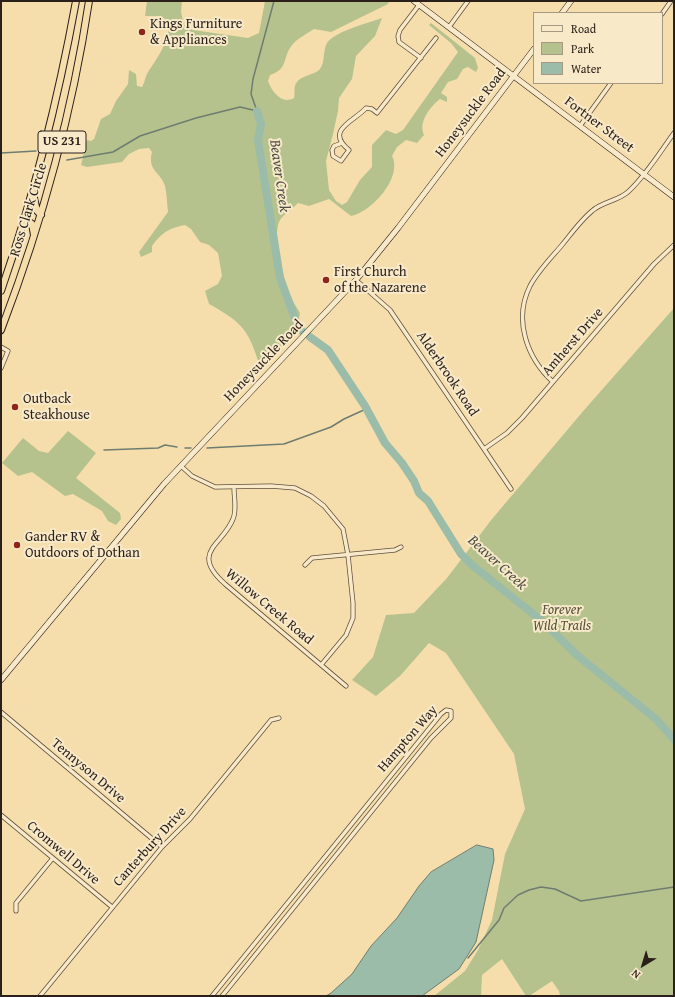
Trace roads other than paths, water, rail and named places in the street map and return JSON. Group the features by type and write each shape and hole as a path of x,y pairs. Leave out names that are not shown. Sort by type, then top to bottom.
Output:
{"highway":[{"name":"Ross Clark Circle","path":"1,291 33,193 54,113 76,1"},
{"name":"Ross Clark Circle","path":"1,330 34,237 61,144 74,87 89,1"},
{"path":"33,193 36,211 41,215"},
{"path":"25,219 32,224 34,237"}],"main road":[{"name":"Fortner Street","path":"414,1 674,197"},
{"path":"563,12 571,1"},
{"name":"Honeysuckle Road","path":"1,680 3,672 181,466 356,280 389,240 533,50"}],"street":[{"path":"449,27 468,1"},
{"path":"663,13 671,1"},
{"path":"419,5 400,30 398,36 399,42 421,58"},
{"path":"342,143 334,146 332,150 333,156 341,161 349,150 342,143 340,134 342,126 366,108 372,109 377,113 436,38"},
{"path":"580,126 610,84"},
{"path":"553,382 534,360 526,344 522,322 526,295 539,272 587,215 597,207 628,192 644,174 674,133"},
{"name":"Amherst Drive","path":"484,449 515,426 654,264 674,245"},
{"name":"Alderbrook Road","path":"356,280 390,310 511,489"},
{"path":"1,347 8,351 1,368"},
{"path":"181,466 192,476 210,486 234,488 284,486 295,488 311,496 330,513 343,529 346,537 353,603 351,624 346,635 321,665"},
{"name":"Willow Creek Road","path":"234,488 234,516 230,526 214,545 210,554 209,561 214,573 225,584 346,686"},
{"path":"305,564 312,558 395,550 401,547"},
{"name":"Hampton Way","path":"212,996 441,714 446,710 451,710 451,718 428,743 222,996"},
{"name":"Tennyson Drive","path":"1,712 162,847"},
{"name":"Canterbury Drive","path":"40,996 162,847 193,814 271,720 279,718"},
{"name":"Cromwell Drive","path":"1,815 112,907"},
{"path":"16,911 16,903 53,858"}],"water":[{"path":"477,845 493,849 494,860 476,942 459,969 422,996 326,996 352,974 371,946 397,918 419,886 431,872"}],"waterway":[{"name":"Beaver Creek","path":"257,111 251,94 253,79 274,1"},
{"path":"67,160 113,152 140,136 196,118 240,107 257,111"},
{"name":"Beaver Creek","path":"257,111 261,124 258,140 280,278 296,321 302,331"},
{"path":"1,153 36,151"},
{"name":"Beaver Creek","path":"310,337 328,350 365,406 385,443 402,463 414,481 419,493 428,501 461,554 472,565 542,621 578,656 656,719 674,739"},
{"path":"207,448 284,444 331,427 366,409"},
{"path":"104,450 158,448 165,445 177,447"},
{"path":"185,448 191,448"},
{"path":"468,958 499,920 504,908 518,895 529,890 541,887 555,889 581,901 674,887"}],"place":[{"name":"Kings Furniture & Appliances","path":"142,32"},
{"name":"First Church of the Nazarene","path":"326,280"},
{"name":"Outback Steakhouse","path":"15,407"},
{"name":"Gander RV & Outdoors of Dothan","path":"17,545"}],"park label":[{"name":"Forever Wild Trails","path":"562,618"}]}
